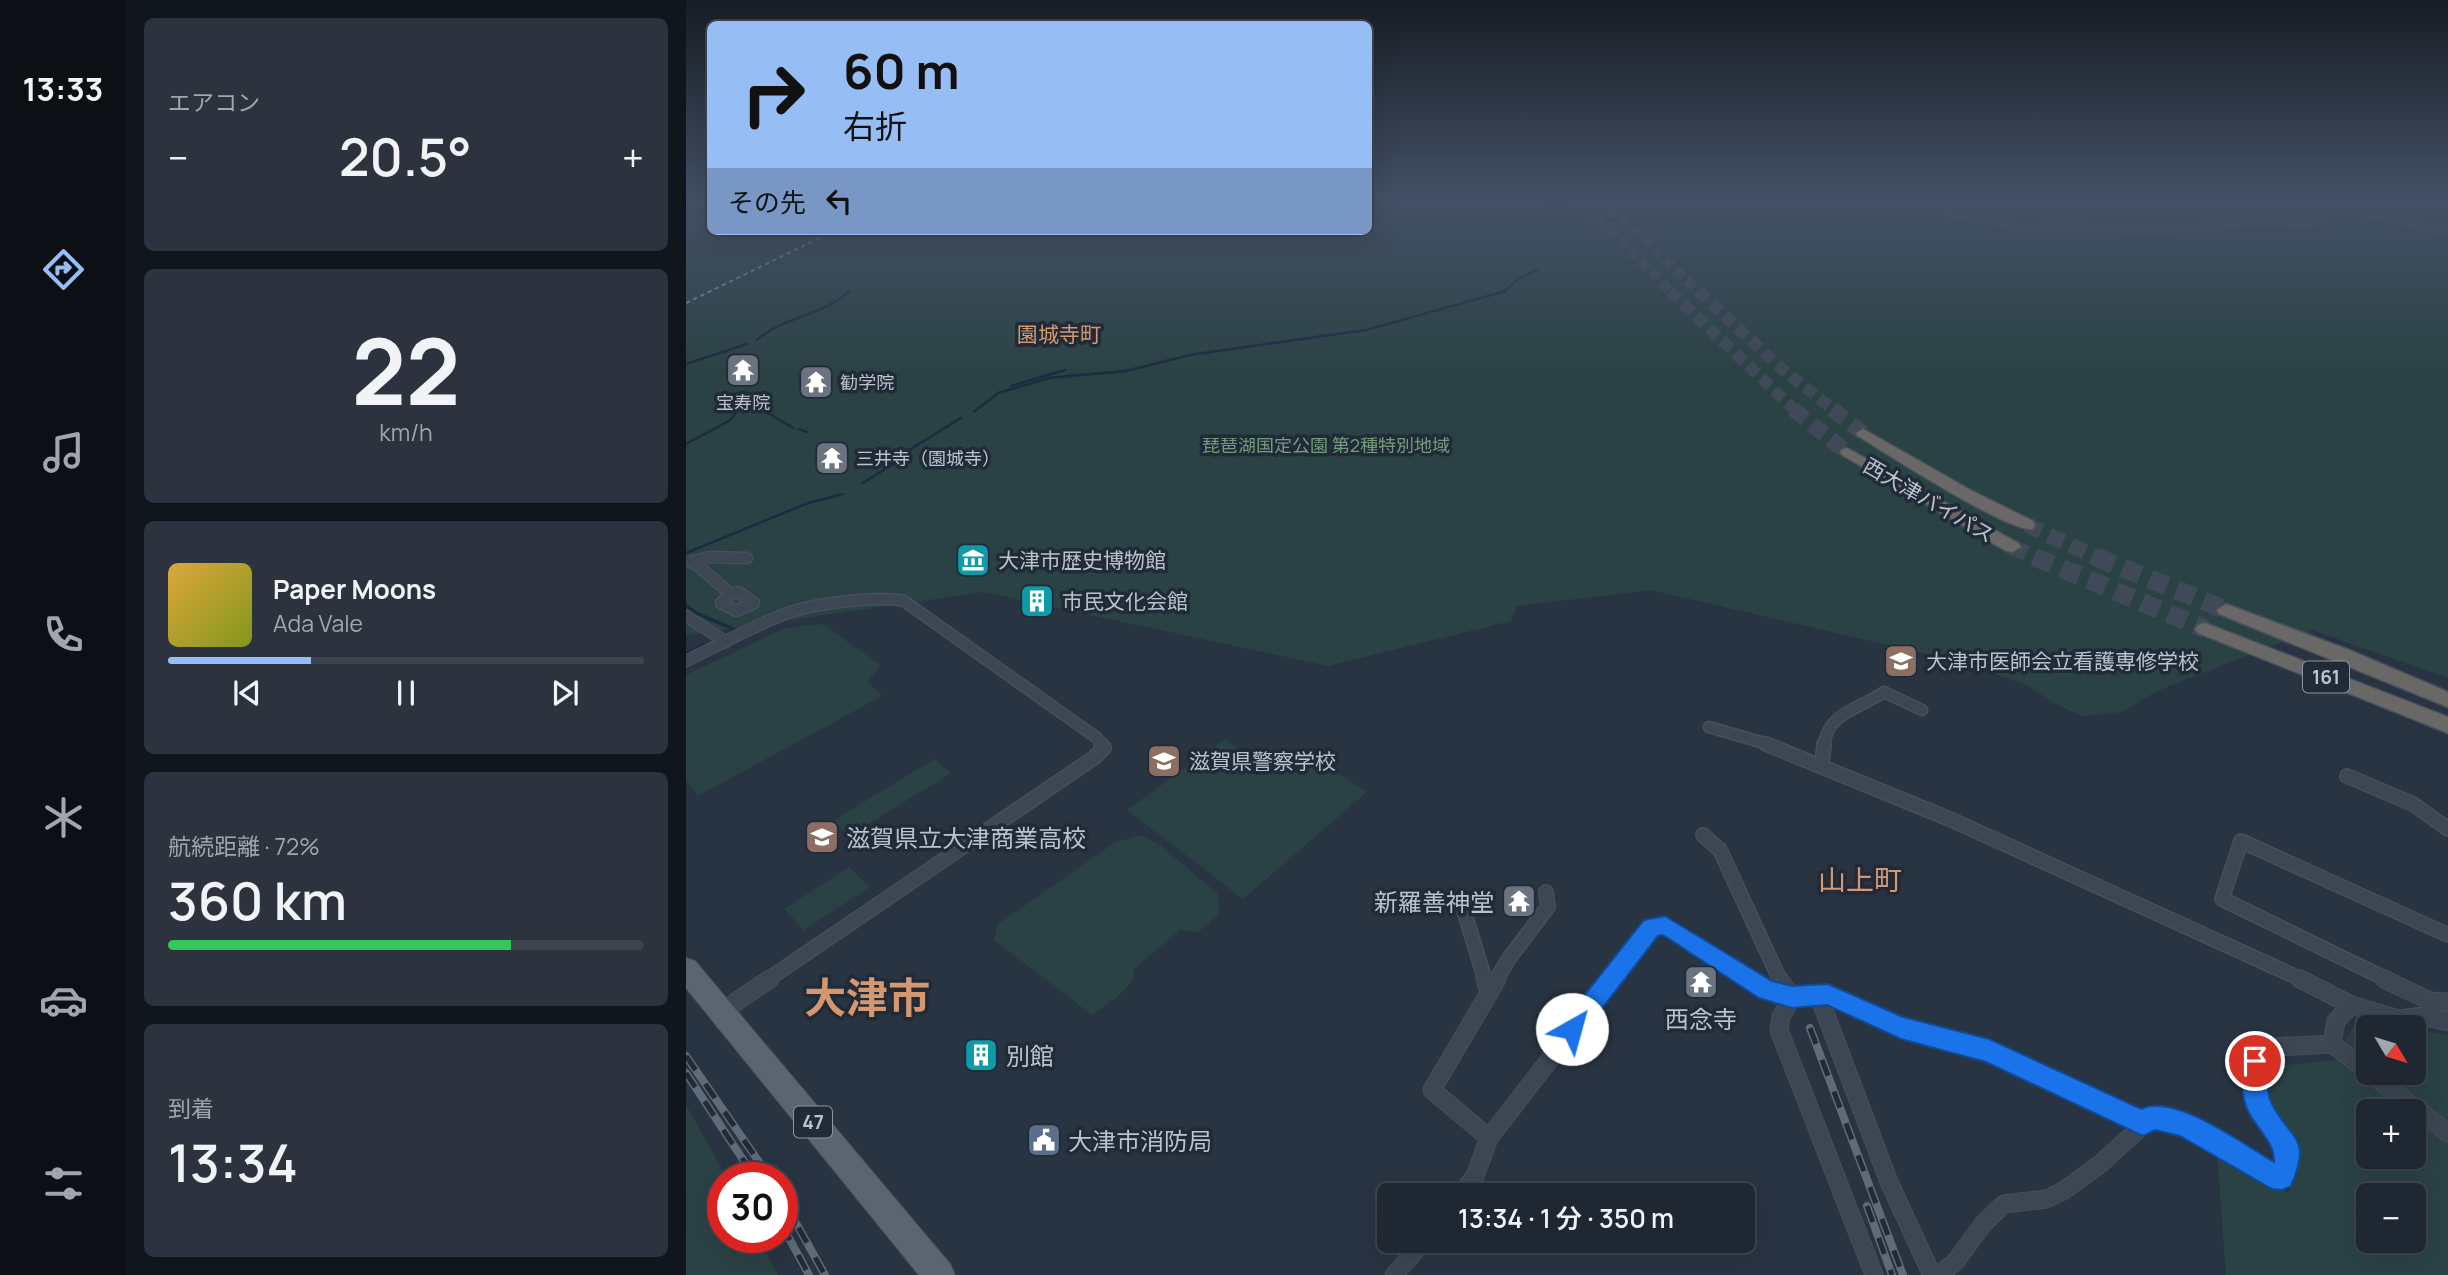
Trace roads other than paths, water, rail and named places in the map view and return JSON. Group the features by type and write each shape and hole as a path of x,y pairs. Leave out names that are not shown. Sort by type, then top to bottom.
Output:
{"highway":[{"name":"西大津バイパス","path":"1863,433 1934,476 2027,525"},
{"name":"西大津バイパス","path":"1847,452 2012,547"},
{"name":"161","path":"2226,610 2448,700"},
{"name":"161","path":"2204,629 2448,725"}],"main road":[{"name":"47","path":"686,969 939,1275"}],"street":[{"path":"689,562 731,556 747,558"},
{"path":"689,562 731,594"},
{"path":"686,661 787,613 870,598 904,601 1097,738 1104,748 721,1012"},
{"path":"687,617 726,642"},
{"path":"1822,765 1826,730 1838,717 1874,700 1884,692 1922,710"},
{"path":"1709,727 1746,736 1822,765 2000,841 2256,956 2350,1005 2385,1015"},
{"path":"2347,776 2413,804 2448,829"},
{"path":"1703,835 1720,850 1780,982 1792,997"},
{"path":"2448,935 2241,841 2222,899 2430,1001 2448,1002"},
{"path":"1489,1138 1432,1090 1510,957 1548,907 1546,892"},
{"path":"1465,914 1489,993"},
{"path":"1469,1183 1475,1176 1489,1138 1652,927 1665,925 1767,990 1792,997 1818,994 1837,998 1901,1028 1989,1051 2143,1124"},
{"path":"1818,994 1889,1182 1932,1275"},
{"path":"2418,995 2423,1015"},
{"path":"1792,997 1781,1017 1779,1030 1874,1275"},
{"path":"2332,1045 2336,1021 2350,1005"},
{"path":"2426,1017 2448,1022"},
{"path":"1940,1275 1956,1261 1988,1218 2004,1203 2046,1199 2063,1191 2099,1165 2152,1117 2184,1124 2272,1175 2282,1177 2288,1160 2284,1143 2258,1104 2255,1061 2275,1047 2332,1045 2448,1133"},
{"path":"1394,1275 1413,1253"}],"waterway":[{"path":"1503,292 1517,280 1537,270"},
{"path":"757,340 779,326 828,306 849,291"},
{"path":"974,412 998,393 1049,378 1126,371 1190,355 1366,330 1503,292"},
{"path":"686,364 747,344"},
{"path":"1011,386 1065,370"},
{"path":"686,444 729,421 739,409 754,404 759,407"},
{"path":"761,409 793,428"},
{"path":"901,455 961,418"},
{"path":"799,429 807,432"},
{"path":"863,483 901,459"},
{"path":"686,553 808,503 843,494"},
{"path":"686,605 696,613 736,630 731,632"},
{"path":"686,653 706,644"}],"tunnel":[{"path":"1637,258 1672,292"},
{"path":"1663,258 1700,292"},
{"path":"1670,291 1795,410"},
{"path":"1698,291 1783,370 1834,410"},
{"path":"1793,409 1847,452"},
{"path":"1832,409 1863,433"},
{"path":"2027,525 2100,559"},
{"path":"2012,547 2039,559"},
{"path":"2035,557 2205,629"},
{"path":"2096,557 2226,610"}],"railway":[{"path":"1810,1028 1903,1275"},
{"path":"686,1056 759,1162"},
{"path":"686,1073 744,1162"},
{"path":"1867,1206 1892,1275"},
{"path":"798,1227 825,1275"},
{"path":"797,1253 809,1275"}],"place":[{"name":"宝寿院","path":"743,370"},
{"name":"勧学院","path":"816,382"},
{"name":"三井寺（園城寺）","path":"832,458"},
{"name":"大津市歴史博物館","path":"973,560"},
{"name":"市民文化会館","path":"1037,601"},
{"name":"大津市医師会立看護専修学校","path":"1901,661"},
{"name":"滋賀県警察学校","path":"1164,761"},
{"name":"滋賀県立大津商業高校","path":"822,837"},
{"name":"新羅善神堂","path":"1519,901"},
{"name":"西念寺","path":"1701,982"},
{"name":"別館","path":"981,1055"},
{"name":"大津市消防局","path":"1044,1140"}],"district":[{"name":"園城寺町","path":"1059,334"},
{"name":"山上町","path":"1860,879"},
{"name":"大津市","path":"867,997"}],"park label":[{"name":"琵琶湖国定公園 第2種特別地域","path":"1326,445"}]}
